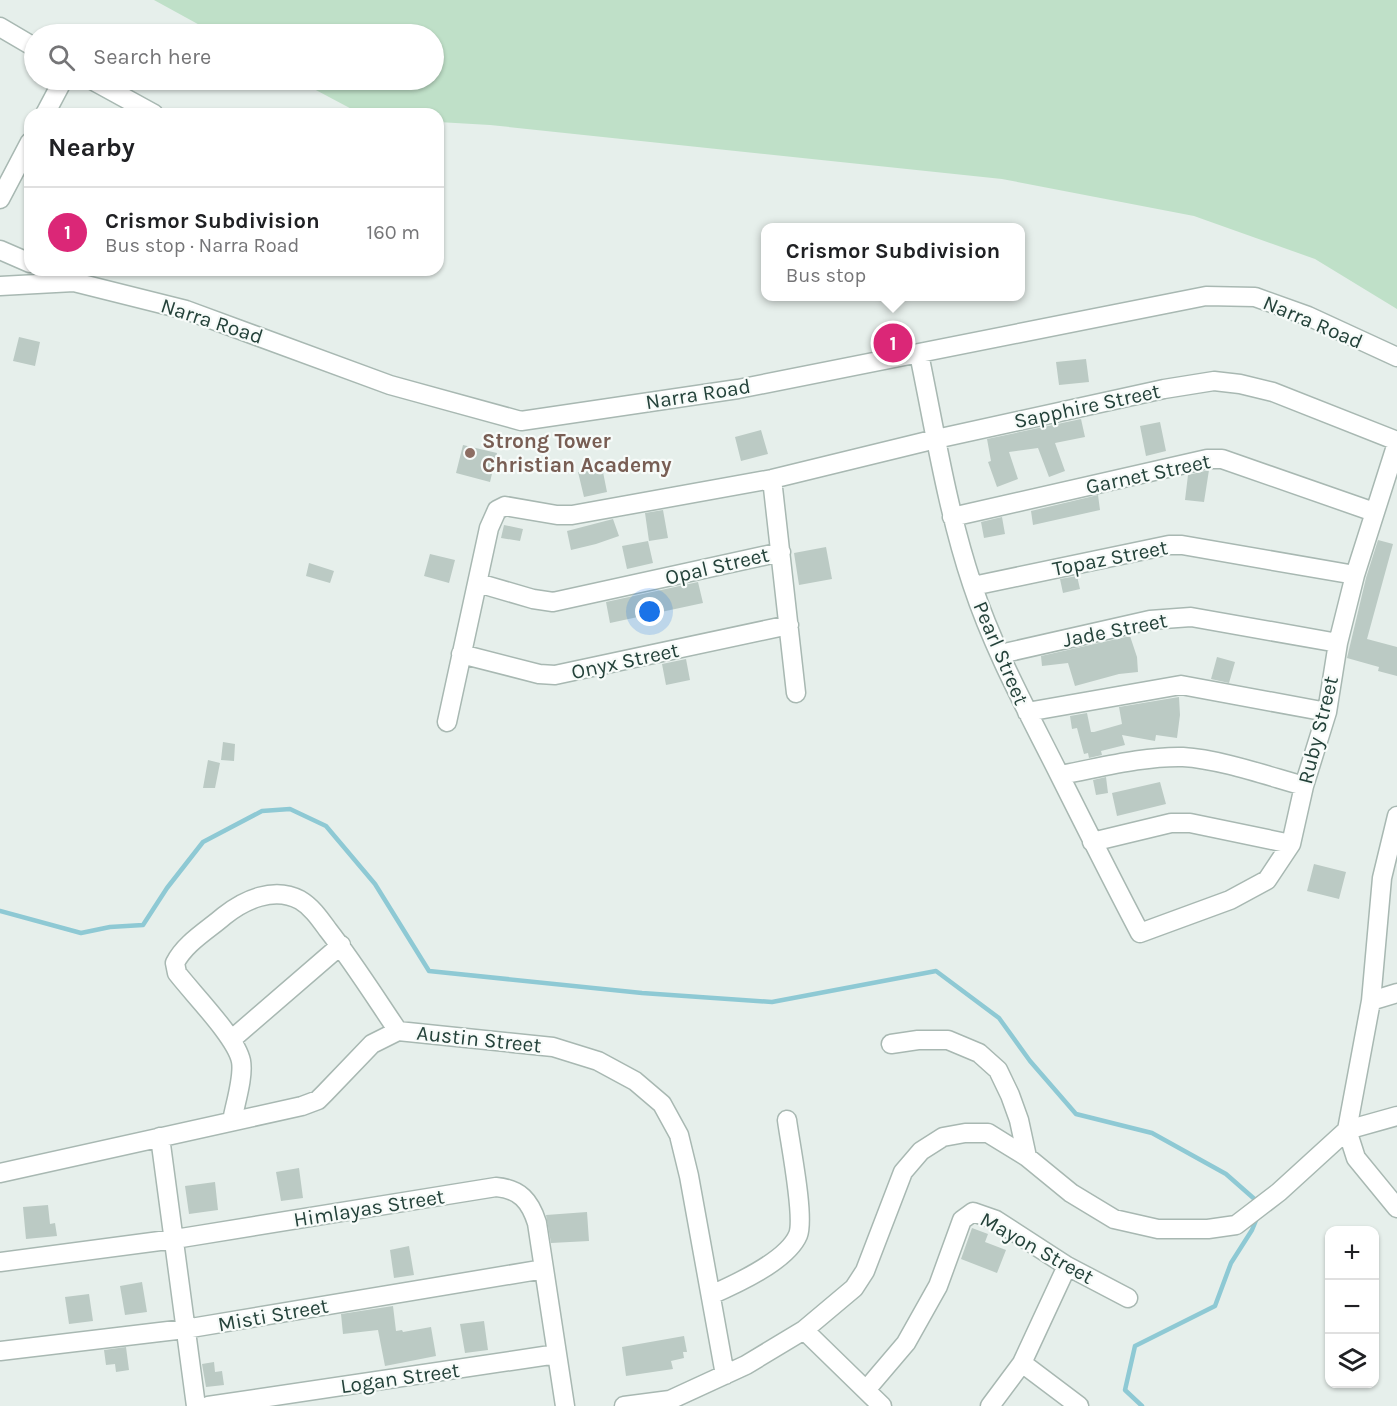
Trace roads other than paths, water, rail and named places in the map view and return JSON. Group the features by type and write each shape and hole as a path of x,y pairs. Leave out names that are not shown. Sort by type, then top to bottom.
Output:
{"street":[{"path":"0,27 24,41"},
{"path":"48,108 58,90"},
{"path":"110,90 143,108"},
{"path":"0,199 24,153"},
{"path":"0,250 24,260"},
{"path":"60,276 74,282"},
{"name":"Narra Road","path":"0,286 74,282 186,310 390,385 521,421 738,389 1206,296 1255,297 1308,316 1397,357"},
{"name":"Pearl Street","path":"919,354 952,517 973,586 1000,654 1027,712 1140,933"},
{"name":"Sapphire Street","path":"478,583 491,519 497,510 505,506 557,515 572,515 772,479 936,439 1164,389 1214,381 1240,384 1273,392 1397,442"},
{"name":"Ruby Street","path":"1140,933 1230,900 1267,880 1291,844 1304,786 1327,712 1338,643 1355,575 1397,442"},
{"name":"Garnet Street","path":"952,517 1207,459 1222,459 1374,512"},
{"path":"772,479 796,693"},
{"name":"Topaz Street","path":"973,586 1169,545 1182,545 1355,575"},
{"name":"Opal Street","path":"478,583 533,599 553,602 781,552"},
{"path":"447,722 478,583"},
{"name":"Jade Street","path":"1000,654 1150,620 1176,617 1191,617 1338,643"},
{"name":"Onyx Street","path":"461,654 539,674 555,675 789,625"},
{"path":"1027,712 1181,685 1327,712"},
{"path":"1060,775 1163,758 1185,757 1210,761 1304,786"},
{"path":"1397,816 1371,1001 1347,1130 1356,1158 1397,1208"},
{"path":"1092,842 1171,823 1190,823 1291,844"},
{"path":"232,1121 241,1059 231,1040 177,973 175,963 186,948 238,905 251,898 284,895 300,900 315,912 340,945 399,1031"},
{"path":"231,1040 340,945"},
{"path":"1371,1001 1397,993"},
{"name":"Austin Street","path":"0,1173 302,1106 318,1100 372,1044 399,1031 553,1047 598,1061 635,1081 662,1104 679,1135 725,1375"},
{"path":"891,1044 918,1040 948,1040 979,1053 998,1070 1010,1095 1019,1120 1027,1156"},
{"path":"624,1406 672,1403 746,1365 804,1330 854,1288 865,1271 903,1172 921,1151 943,1137 965,1132 988,1133 1003,1140 1027,1156 1071,1193 1114,1219 1158,1229 1208,1229 1236,1225 1279,1192 1347,1130 1397,1116"},
{"path":"711,1295 736,1284 777,1258 790,1248 798,1234 800,1217 787,1120"},
{"path":"160,1137 196,1406"},
{"name":"Himlayas Street","path":"0,1262 175,1239 496,1188 508,1188 520,1194 532,1207 537,1223 565,1406"},
{"name":"Mayon Street","path":"866,1390 906,1343 938,1286 962,1220 973,1212 996,1220 1067,1266 1128,1298"},
{"path":"990,1406 1022,1363 1067,1266"},
{"name":"Misti Street","path":"0,1351 185,1329 544,1269"},
{"path":"804,1330 882,1406"},
{"name":"Logan Street","path":"208,1406 557,1354"},
{"path":"1022,1363 1079,1406"}],"waterway":[{"path":"0,911 81,933 110,927 143,925 167,888 203,842 262,811 290,809 326,826 375,884 429,971 642,993 772,1002 936,971 999,1018 1030,1061 1076,1114 1152,1133 1226,1174 1259,1203"},
{"path":"1142,1406 1125,1390 1135,1346 1215,1306 1231,1263 1257,1218"}],"place":[{"name":"Crismor Subdivision","path":"893,343"},
{"name":"Strong Tower Christian Academy","path":"470,453"}]}
